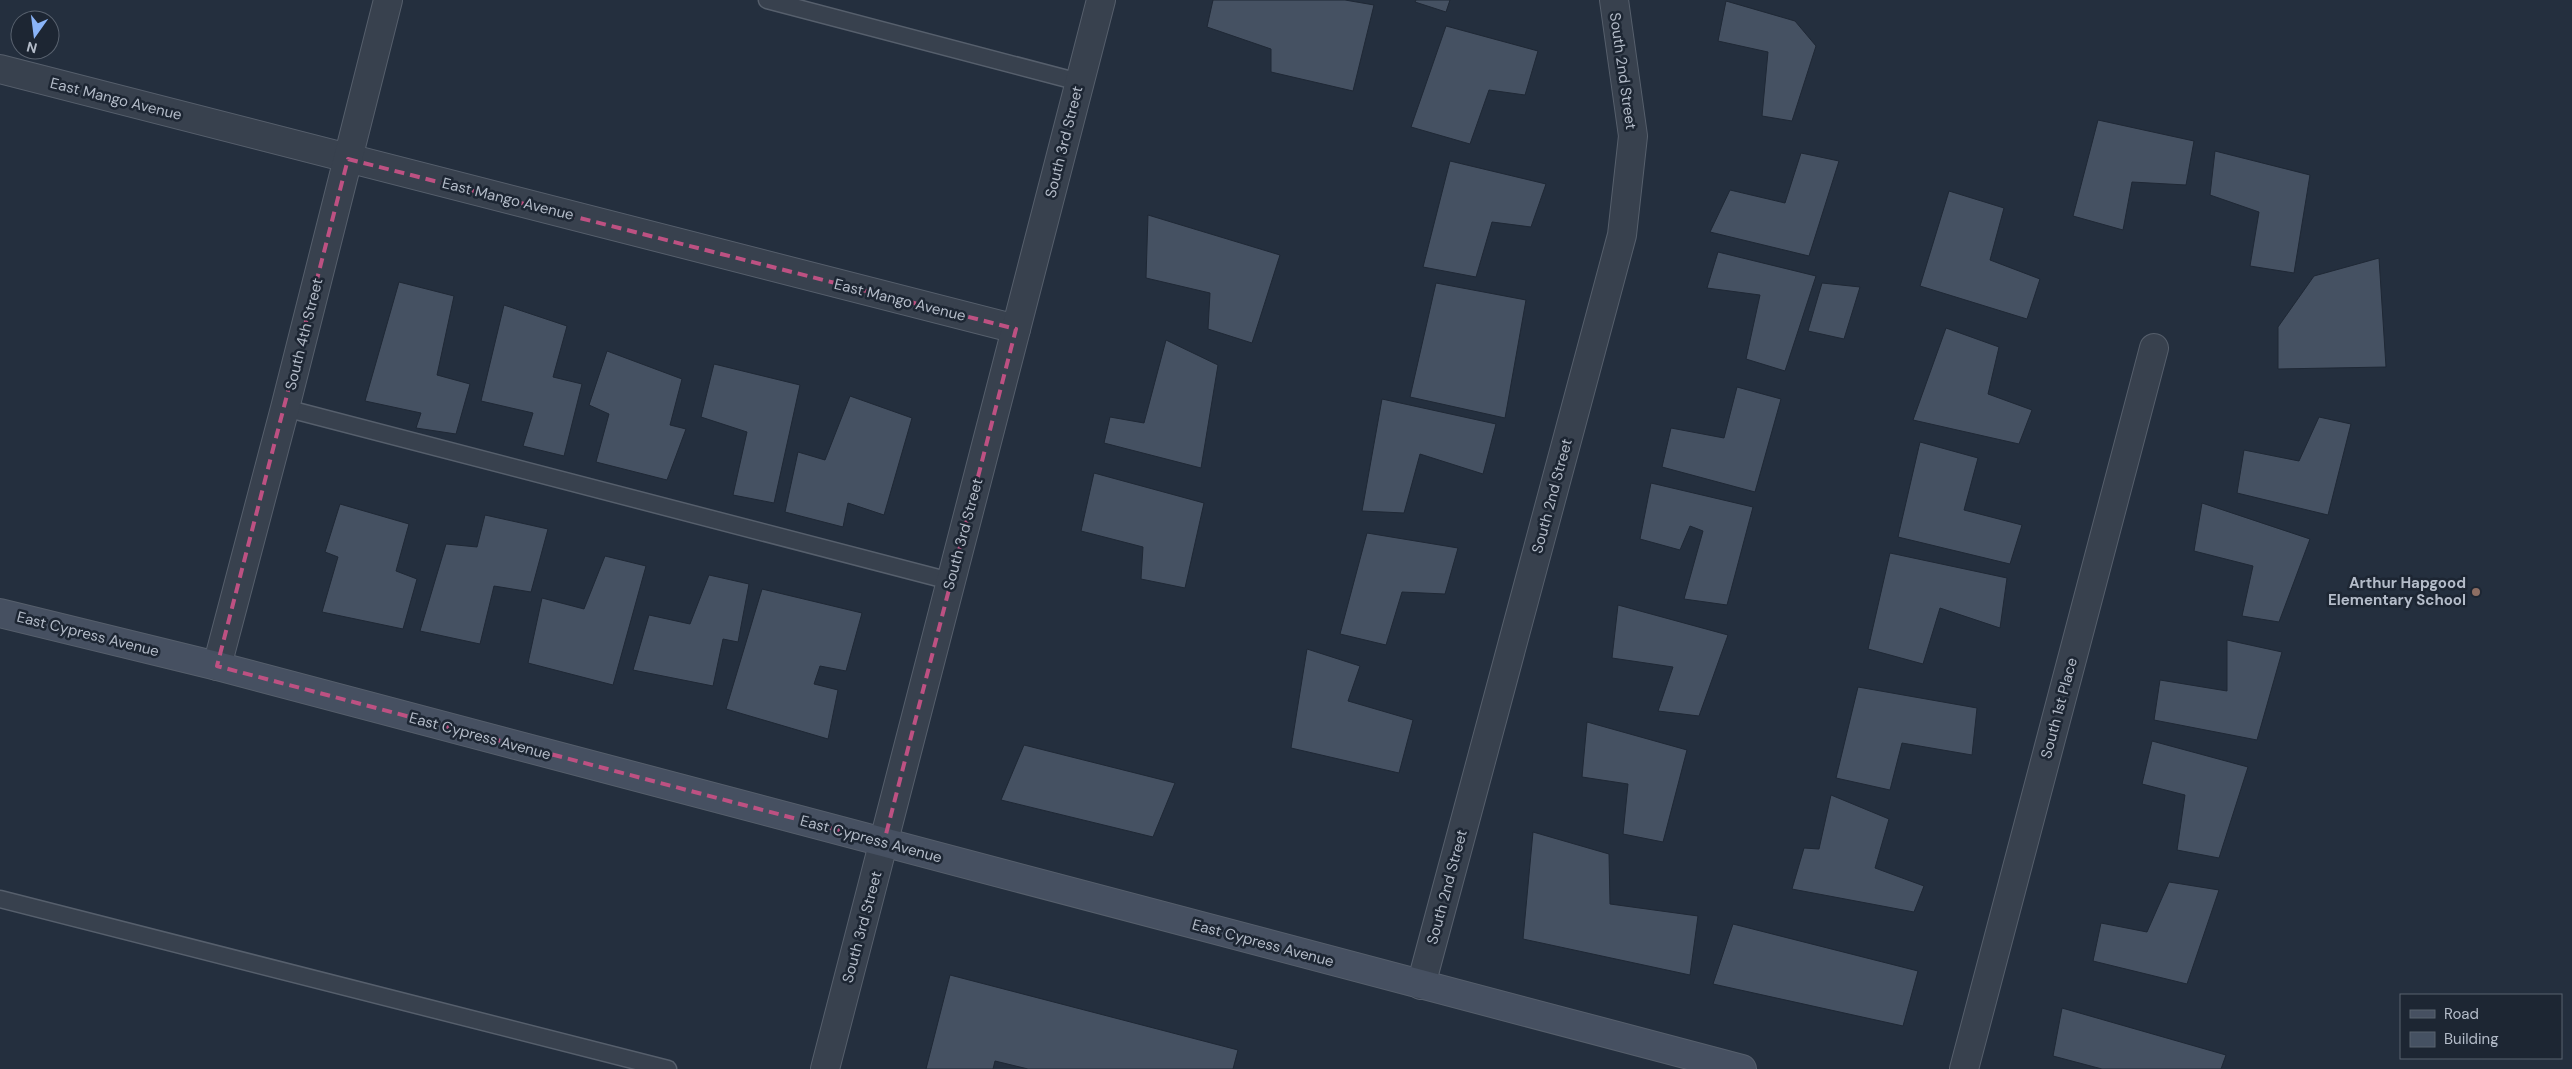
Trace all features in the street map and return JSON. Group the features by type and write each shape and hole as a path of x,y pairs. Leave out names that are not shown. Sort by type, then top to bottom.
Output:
{"street":[{"name":"South 4th Street","path":"217,666 285,408 388,0"},
{"name":"South 3rd Street","path":"825,1069 1101,0"},
{"name":"South 2nd Street","path":"1421,985 1622,235 1633,136 1614,0"},
{"name":"East Mango Avenue","path":"0,69 1016,329"},
{"name":"South 1st Place","path":"1964,1069 2154,348"},
{"name":"East Cypress Avenue","path":"0,613 217,666 1742,1069"}],"lane":[{"path":"767,0 1079,82"},
{"path":"285,408 950,581"},
{"path":"0,899 668,1069"}],"highlighted area":[{"path":"348,159 1016,329 884,842 217,666"}],"building":[{"path":"1213,0 1345,0 1374,5 1353,91 1271,72 1271,49 1207,27"},
{"path":"1416,0 1450,0 1446,12 1415,2"},
{"path":"1726,1 1795,21 1816,46 1792,121 1762,116 1768,52 1718,41"},
{"path":"1446,26 1538,51 1525,95 1489,90 1470,144 1411,127"},
{"path":"2098,120 2194,141 2186,185 2132,182 2123,230 2073,216"},
{"path":"2215,151 2310,175 2294,273 2250,266 2259,212 2210,195"},
{"path":"1801,153 1839,161 1809,256 1710,232 1730,190 1785,203"},
{"path":"1450,161 1546,184 1531,227 1492,222 1476,277 1423,267"},
{"path":"1949,191 2004,208 1990,260 2040,279 2027,319 1920,286"},
{"path":"1148,215 1280,255 1252,343 1208,329 1210,293 1146,278"},
{"path":"1718,252 1816,276 1785,371 1746,359 1760,295 1707,288"},
{"path":"2379,258 2386,367 2278,369 2278,327 2314,276"},
{"path":"399,282 454,296 437,375 470,384 456,434 416,428 421,413 365,401"},
{"path":"1436,283 1526,300 1505,418 1410,397"},
{"path":"1822,283 1860,287 1844,339 1808,331"},
{"path":"504,305 567,326 553,377 582,384 564,456 523,446 533,413 481,401"},
{"path":"1946,328 1999,347 1988,394 2032,410 2019,444 1913,420"},
{"path":"1166,340 1218,365 1201,468 1104,443 1110,417 1144,423"},
{"path":"607,351 682,379 670,425 686,429 667,480 596,462 609,414 589,405"},
{"path":"714,364 800,385 774,503 733,495 747,432 701,417"},
{"path":"1737,387 1781,399 1755,492 1662,467 1671,428 1724,438"},
{"path":"850,396 912,418 884,515 848,503 843,527 785,512 798,452 825,460"},
{"path":"1382,399 1496,424 1483,474 1420,454 1404,513 1362,511"},
{"path":"2319,417 2351,424 2328,515 2237,493 2244,450 2299,461"},
{"path":"1920,442 1978,458 1964,510 2022,525 2010,564 1898,537"},
{"path":"1094,473 1204,503 1185,588 1141,579 1143,547 1081,531"},
{"path":"1651,483 1753,507 1727,605 1684,599 1703,531 1690,526 1680,550 1640,539"},
{"path":"2202,503 2310,539 2279,622 2242,616 2253,566 2194,551"},
{"path":"340,504 409,524 396,571 417,579 403,629 322,612 338,557 325,552"},
{"path":"485,515 548,529 531,592 494,586 480,644 420,631 446,544 477,547"},
{"path":"1367,533 1458,548 1445,594 1402,592 1386,645 1340,634"},
{"path":"1890,553 2007,578 2000,628 1940,608 1923,664 1868,649"},
{"path":"605,556 646,566 613,685 528,663 542,598 584,609"},
{"path":"709,575 749,584 738,642 723,639 713,686 633,670 649,615 690,624"},
{"path":"762,589 862,613 846,671 820,666 814,684 838,690 828,739 726,709"},
{"path":"1618,605 1728,635 1699,716 1658,711 1673,667 1612,658"},
{"path":"2227,640 2282,652 2257,740 2154,720 2160,680 2227,691"},
{"path":"1307,649 1360,666 1348,701 1413,720 1399,773 1291,748"},
{"path":"1858,687 1977,708 1972,755 1902,743 1890,790 1836,778"},
{"path":"1587,722 1687,750 1663,842 1623,834 1628,784 1582,777"},
{"path":"2152,741 2248,767 2219,858 2177,850 2185,795 2142,784"},
{"path":"1024,745 1175,783 1153,837 1001,800"},
{"path":"1831,795 1889,819 1875,868 1924,886 1914,912 1792,889 1804,848 1819,849"},
{"path":"1533,832 1609,854 1610,904 1698,916 1690,975 1523,939"},
{"path":"2169,882 2219,890 2187,984 2093,961 2101,923 2147,932"},
{"path":"1733,924 1918,971 1903,1026 1713,984"},
{"path":"950,975 1238,1050 1233,1069 1028,1069 995,1061 993,1069 926,1069"},
{"path":"2062,1008 2226,1055 2221,1069 2102,1069 2053,1056"}],"place":[{"name":"Arthur Hapgood Elementary School","path":"2476,592"}]}
